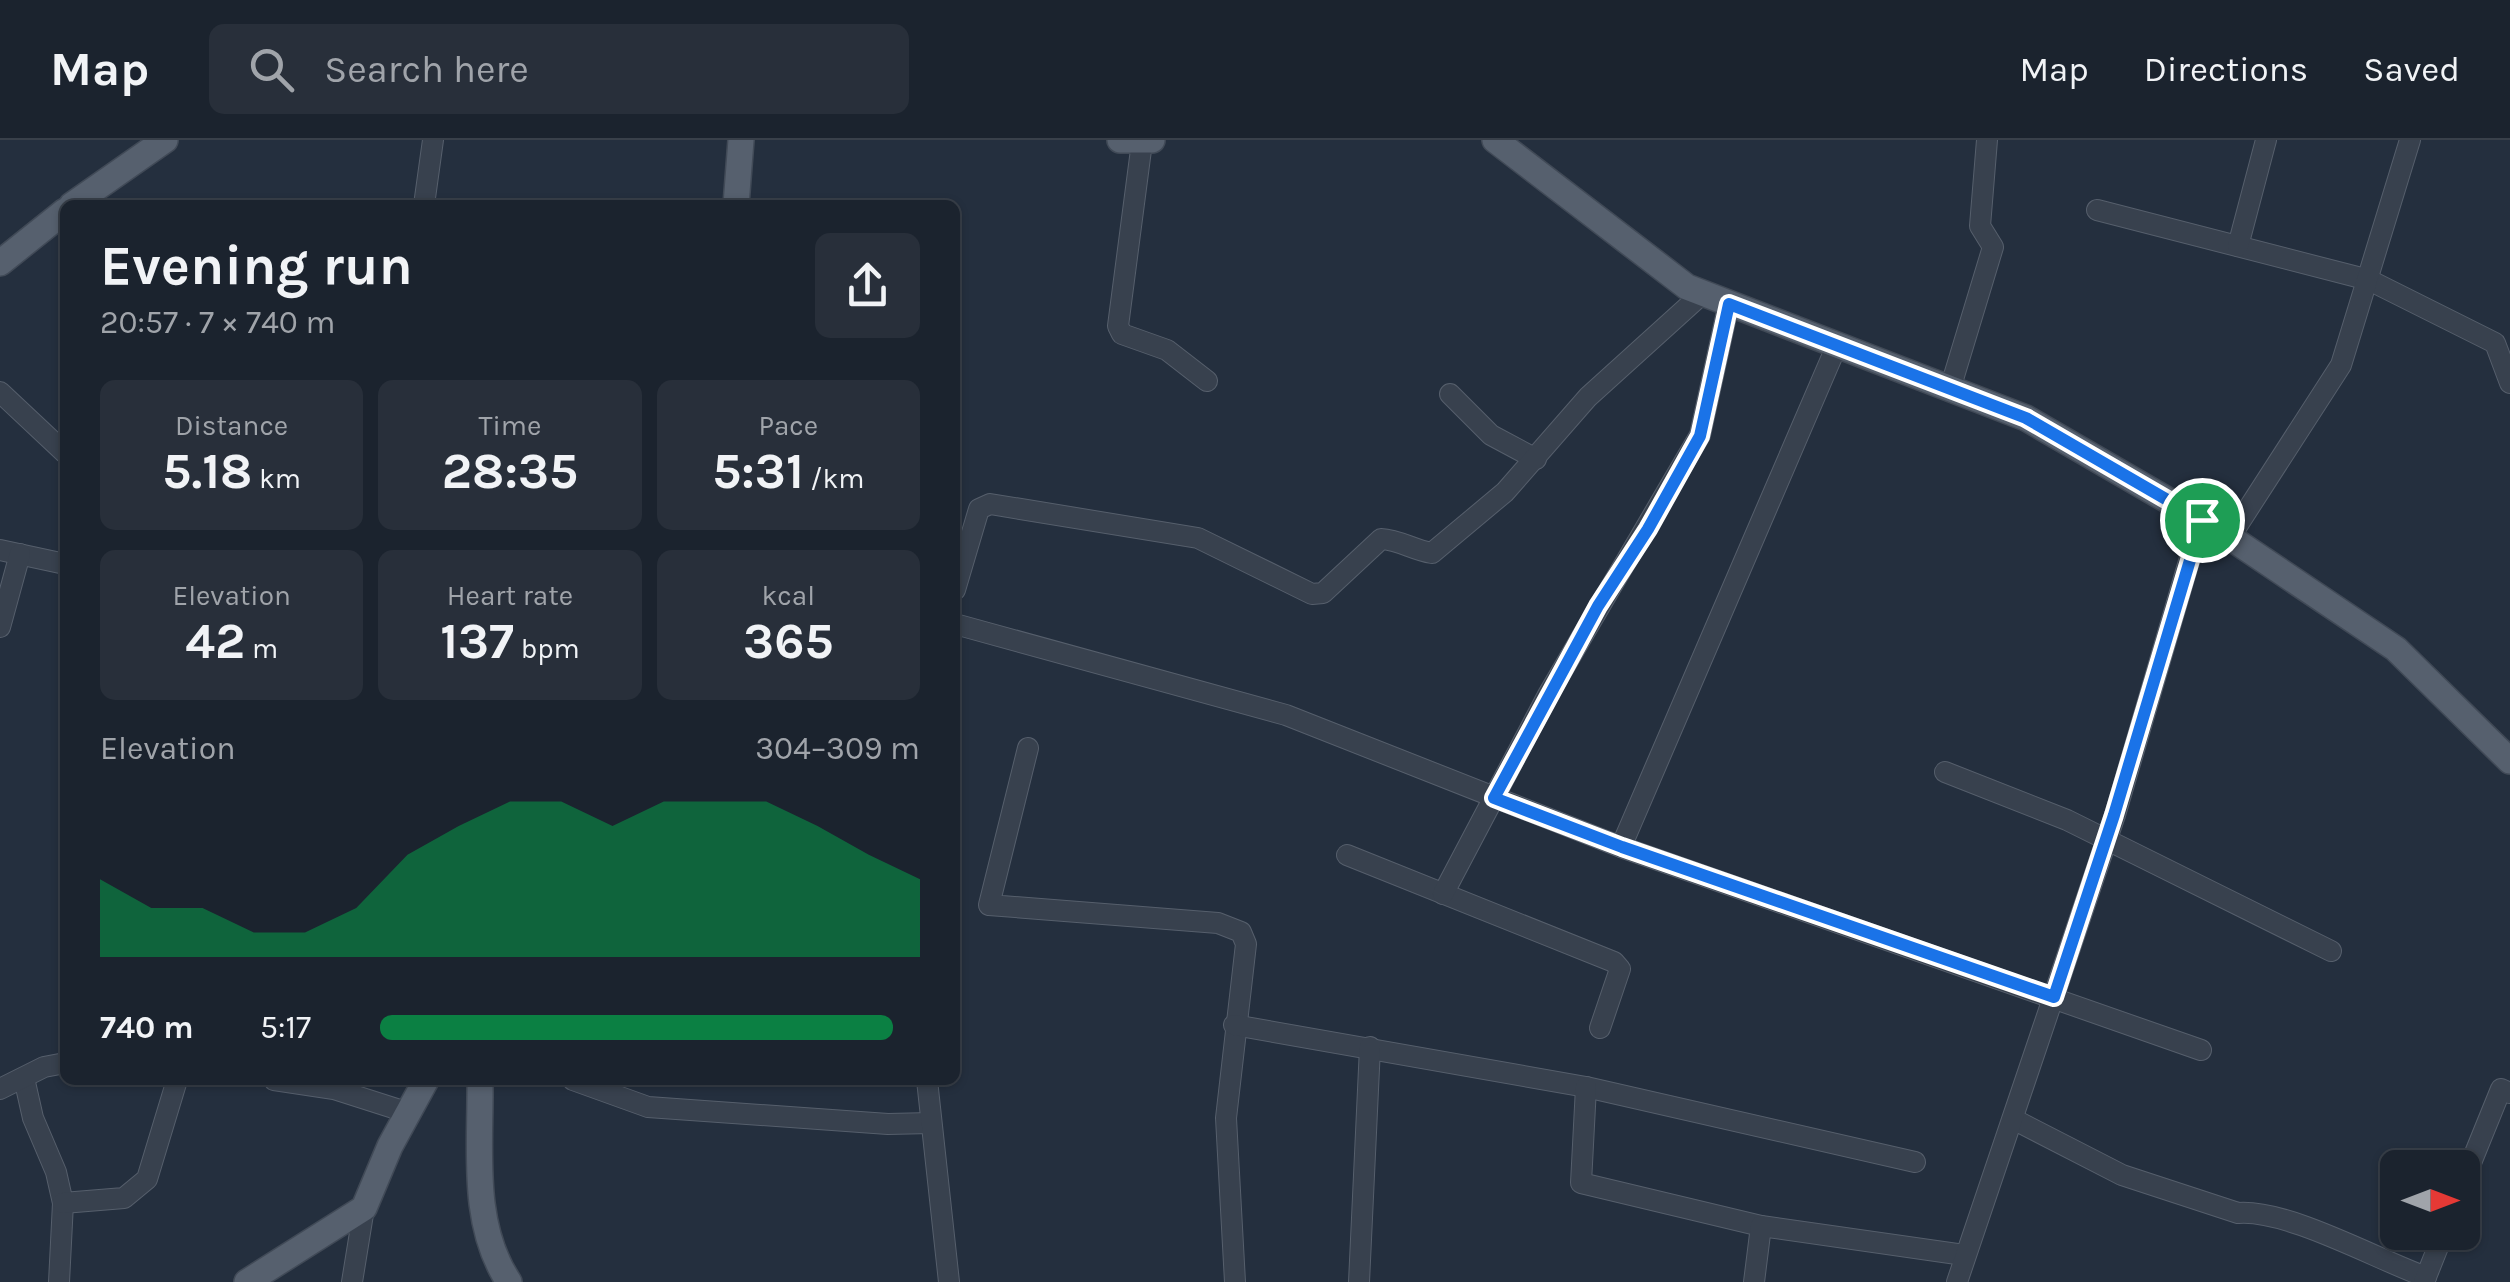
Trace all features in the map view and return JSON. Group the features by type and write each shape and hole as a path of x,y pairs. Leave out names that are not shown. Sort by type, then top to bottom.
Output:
{"main road":[{"path":"79,200 166,140"},
{"path":"736,200 742,140"},
{"path":"1495,140 1672,276 1703,293 2026,418 2230,537 2396,650 2510,762"},
{"path":"0,263 60,215"},
{"path":"247,1282 292,1258 364,1208 406,1112 423,1085"},
{"path":"480,1085 482,1219 509,1282"}],"street":[{"path":"425,200 434,140"},
{"path":"1950,389 1993,247 1980,226 1987,140"},
{"path":"2238,246 2266,140"},
{"path":"2230,537 2341,365 2410,140"},
{"path":"1138,141 1118,326 1122,334 1167,350 1207,382"},
{"path":"2098,210 2368,280 2495,343 2510,383"},
{"path":"960,573 979,509 1002,504 1198,538 1312,594 1323,593 1380,539 1398,540 1417,551 1432,553 1536,459 1557,429 1588,397 1703,293"},
{"path":"1443,894 1598,606 1634,554 1700,436 1729,304"},
{"path":"1622,847 1837,345"},
{"path":"0,392 60,448"},
{"path":"1450,394 1491,434 1536,459"},
{"path":"1957,1282 2106,840 2202,520"},
{"path":"0,627 10,552 60,563"},
{"path":"960,625 1286,716 1622,847 2201,1050"},
{"path":"1028,748 989,905 1231,926 1241,932 1246,944 1226,1118 1235,1282"},
{"path":"1944,772 2066,820 2332,951"},
{"path":"1347,855 1614,962 1620,969 1618,981 1600,1028"},
{"path":"1234,1025 1586,1087 1915,1162"},
{"path":"1359,1282 1370,1047"},
{"path":"0,1090 44,1067 60,1064"},
{"path":"24,1078 32,1118 56,1172 63,1202 59,1282"},
{"path":"63,1202 124,1198 147,1179 175,1085"},
{"path":"307,1085 334,1089 406,1112"},
{"path":"586,1085 648,1108 888,1124 931,1123"},
{"path":"927,1085 949,1282"},
{"path":"1586,1087 1581,1183 1761,1226 1964,1255"},
{"path":"2476,1150 2501,1089 2510,1093"},
{"path":"2013,1119 2122,1175 2238,1213 2254,1212 2288,1221 2425,1280 2437,1250"},
{"path":"352,1282 364,1208"},
{"path":"1754,1282 1761,1226"}],"route":[{"path":"1729,304 2026,418 2202,520 2114,815 2054,997 1622,847 1494,798 1598,606 1626,566 1700,436 1729,304"}]}
